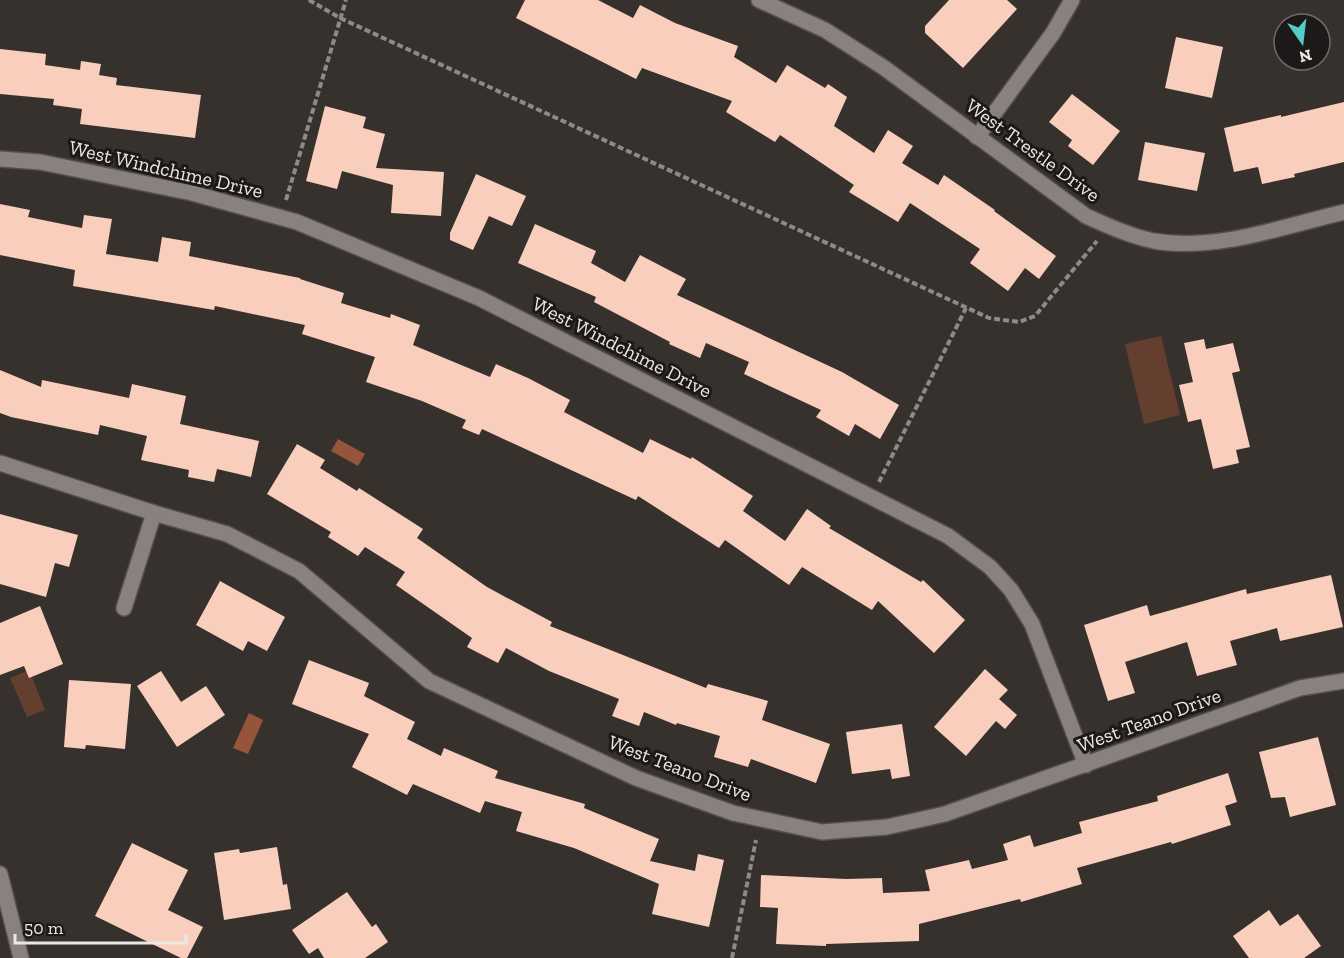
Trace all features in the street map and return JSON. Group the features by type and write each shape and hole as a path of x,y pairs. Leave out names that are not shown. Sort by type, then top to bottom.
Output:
{"street":[{"name":"West Trestle Drive","path":"759,0 825,30 883,68 1086,216 1119,231 1155,241 1185,244 1223,241 1344,212"},
{"path":"977,137 1053,33 1072,0"},
{"name":"West Windchime Drive","path":"0,159 40,162 192,193 297,222 479,298 948,536 990,567 1011,590 1032,624 1086,765"},
{"name":"West Teano Drive","path":"0,463 227,534 299,571 429,681 636,778 733,813 822,832 887,827 945,813 1300,688 1344,681"},
{"path":"124,608 154,513"},
{"path":"0,874 21,958"}],"path":[{"path":"309,0 340,18 989,318 1019,322 1035,316 1107,226"},
{"path":"280,218 346,0"},
{"path":"871,497 966,308"},
{"path":"732,958 756,840"}],"shaded area":[{"path":"1161,336 1180,415 1144,424 1125,344"},
{"path":"338,439 365,454 358,466 331,451"},
{"path":"29,670 45,710 27,717 10,678"},
{"path":"249,713 263,720 248,754 233,748"}],"building":[{"path":"525,0 598,0 633,18 640,5 675,23 738,46 734,57 776,83 787,65 825,88 828,84 847,97 834,126 874,153 888,130 913,146 902,163 938,185 944,175 1056,256 1039,279 1025,268 1008,291 970,263 980,249 910,203 898,222 849,192 854,185 780,135 775,142 726,112 732,101 642,68 636,79 516,18"},
{"path":"949,0 1007,0 1017,9 963,68 925,33 925,26"},
{"path":"1176,37 1223,47 1212,98 1165,88"},
{"path":"0,49 46,54 45,65 80,70 81,61 101,64 99,75 117,78 116,85 201,95 195,138 80,124 82,109 53,105 54,99 0,94"},
{"path":"1072,94 1120,131 1093,165 1068,146 1072,140 1049,122"},
{"path":"1344,102 1344,162 1262,184 1258,167 1234,172 1224,128"},
{"path":"325,106 366,117 363,128 385,134 376,168 444,172 441,216 391,213 393,185 342,171 337,189 306,181"},
{"path":"1145,142 1205,153 1197,191 1138,180"},
{"path":"476,174 526,196 512,226 489,216 473,250 450,240 450,233"},
{"path":"0,204 30,210 28,217 82,228 84,215 112,219 106,254 158,262 162,237 191,242 189,256 300,278 344,293 341,303 390,318 391,314 420,325 413,345 490,377 496,364 528,378 570,400 564,412 643,453 650,439 691,459 692,457 753,496 743,511 785,541 807,509 831,526 829,528 921,582 923,580 965,620 934,653 878,601 872,610 802,567 789,585 725,540 719,548 638,496 636,500 482,429 479,435 462,428 466,420 422,401 366,382 375,357 302,334 305,325 215,306 214,310 73,286 75,270 0,255"},
{"path":"535,224 596,251 591,263 625,282 640,255 686,279 677,295 842,372 899,405 880,439 855,424 849,436 816,417 821,410 744,374 749,362 706,343 700,358 669,344 670,342 594,302 596,297 518,263"},
{"path":"1204,339 1206,349 1233,343 1240,371 1232,373 1250,447 1236,450 1239,463 1213,469 1201,419 1188,422 1179,385 1193,382 1184,343"},
{"path":"0,370 41,387 42,380 129,398 132,384 186,396 180,424 259,441 251,477 217,469 214,482 188,477 189,470 141,460 147,436 100,425 98,435 0,413"},
{"path":"297,444 325,460 320,468 357,491 359,488 423,529 417,538 487,587 552,622 550,626 706,688 708,684 768,701 762,720 830,744 816,783 751,759 748,767 714,757 720,736 677,723 676,725 644,712 639,726 612,716 619,699 549,671 506,648 498,663 467,647 472,638 396,585 405,572 365,547 358,556 328,537 331,532 267,494"},
{"path":"0,514 78,535 69,567 55,563 46,597 0,584"},
{"path":"1331,575 1343,627 1280,641 1277,628 1230,641 1237,665 1197,676 1187,642 1125,662 1135,693 1108,701 1084,625 1147,605 1150,616 1246,589 1247,594"},
{"path":"220,581 285,617 267,651 248,641 243,651 196,625"},
{"path":"40,606 63,664 29,678 24,666 0,675 0,623"},
{"path":"309,660 369,683 364,696 415,722 407,739 441,756 444,748 498,771 495,778 585,804 584,808 659,839 650,861 695,871 698,854 724,860 709,927 652,914 659,884 574,848 516,831 522,812 485,801 480,813 413,784 407,795 352,767 369,734 292,704"},
{"path":"985,669 1008,690 999,699 1017,715 1005,729 996,721 966,756 934,727"},
{"path":"161,671 181,702 206,686 225,715 177,747 137,686"},
{"path":"69,680 131,684 125,749 86,745 85,749 64,747"},
{"path":"902,724 910,776 892,779 890,769 852,774 846,732"},
{"path":"1318,737 1336,805 1290,817 1285,797 1271,798 1259,752"},
{"path":"1228,773 1237,802 1225,806 1231,825 1172,844 1171,842 1077,868 1082,884 1021,902 1020,899 919,924 919,941 826,944 826,946 776,944 778,908 760,907 761,875 846,879 882,878 883,893 930,891 925,870 969,860 972,869 1008,860 1003,844 1030,835 1034,847 1082,833 1079,822 1158,801 1157,796"},
{"path":"132,843 188,870 168,910 203,927 187,958 181,958 95,916"},
{"path":"277,847 283,885 287,884 291,909 224,920 214,853 239,849 240,853"},
{"path":"347,892 372,927 376,924 388,942 365,958 324,958 318,948 309,954 292,930"},
{"path":"1269,910 1280,926 1298,914 1321,946 1304,958 1249,958 1233,936"}]}
